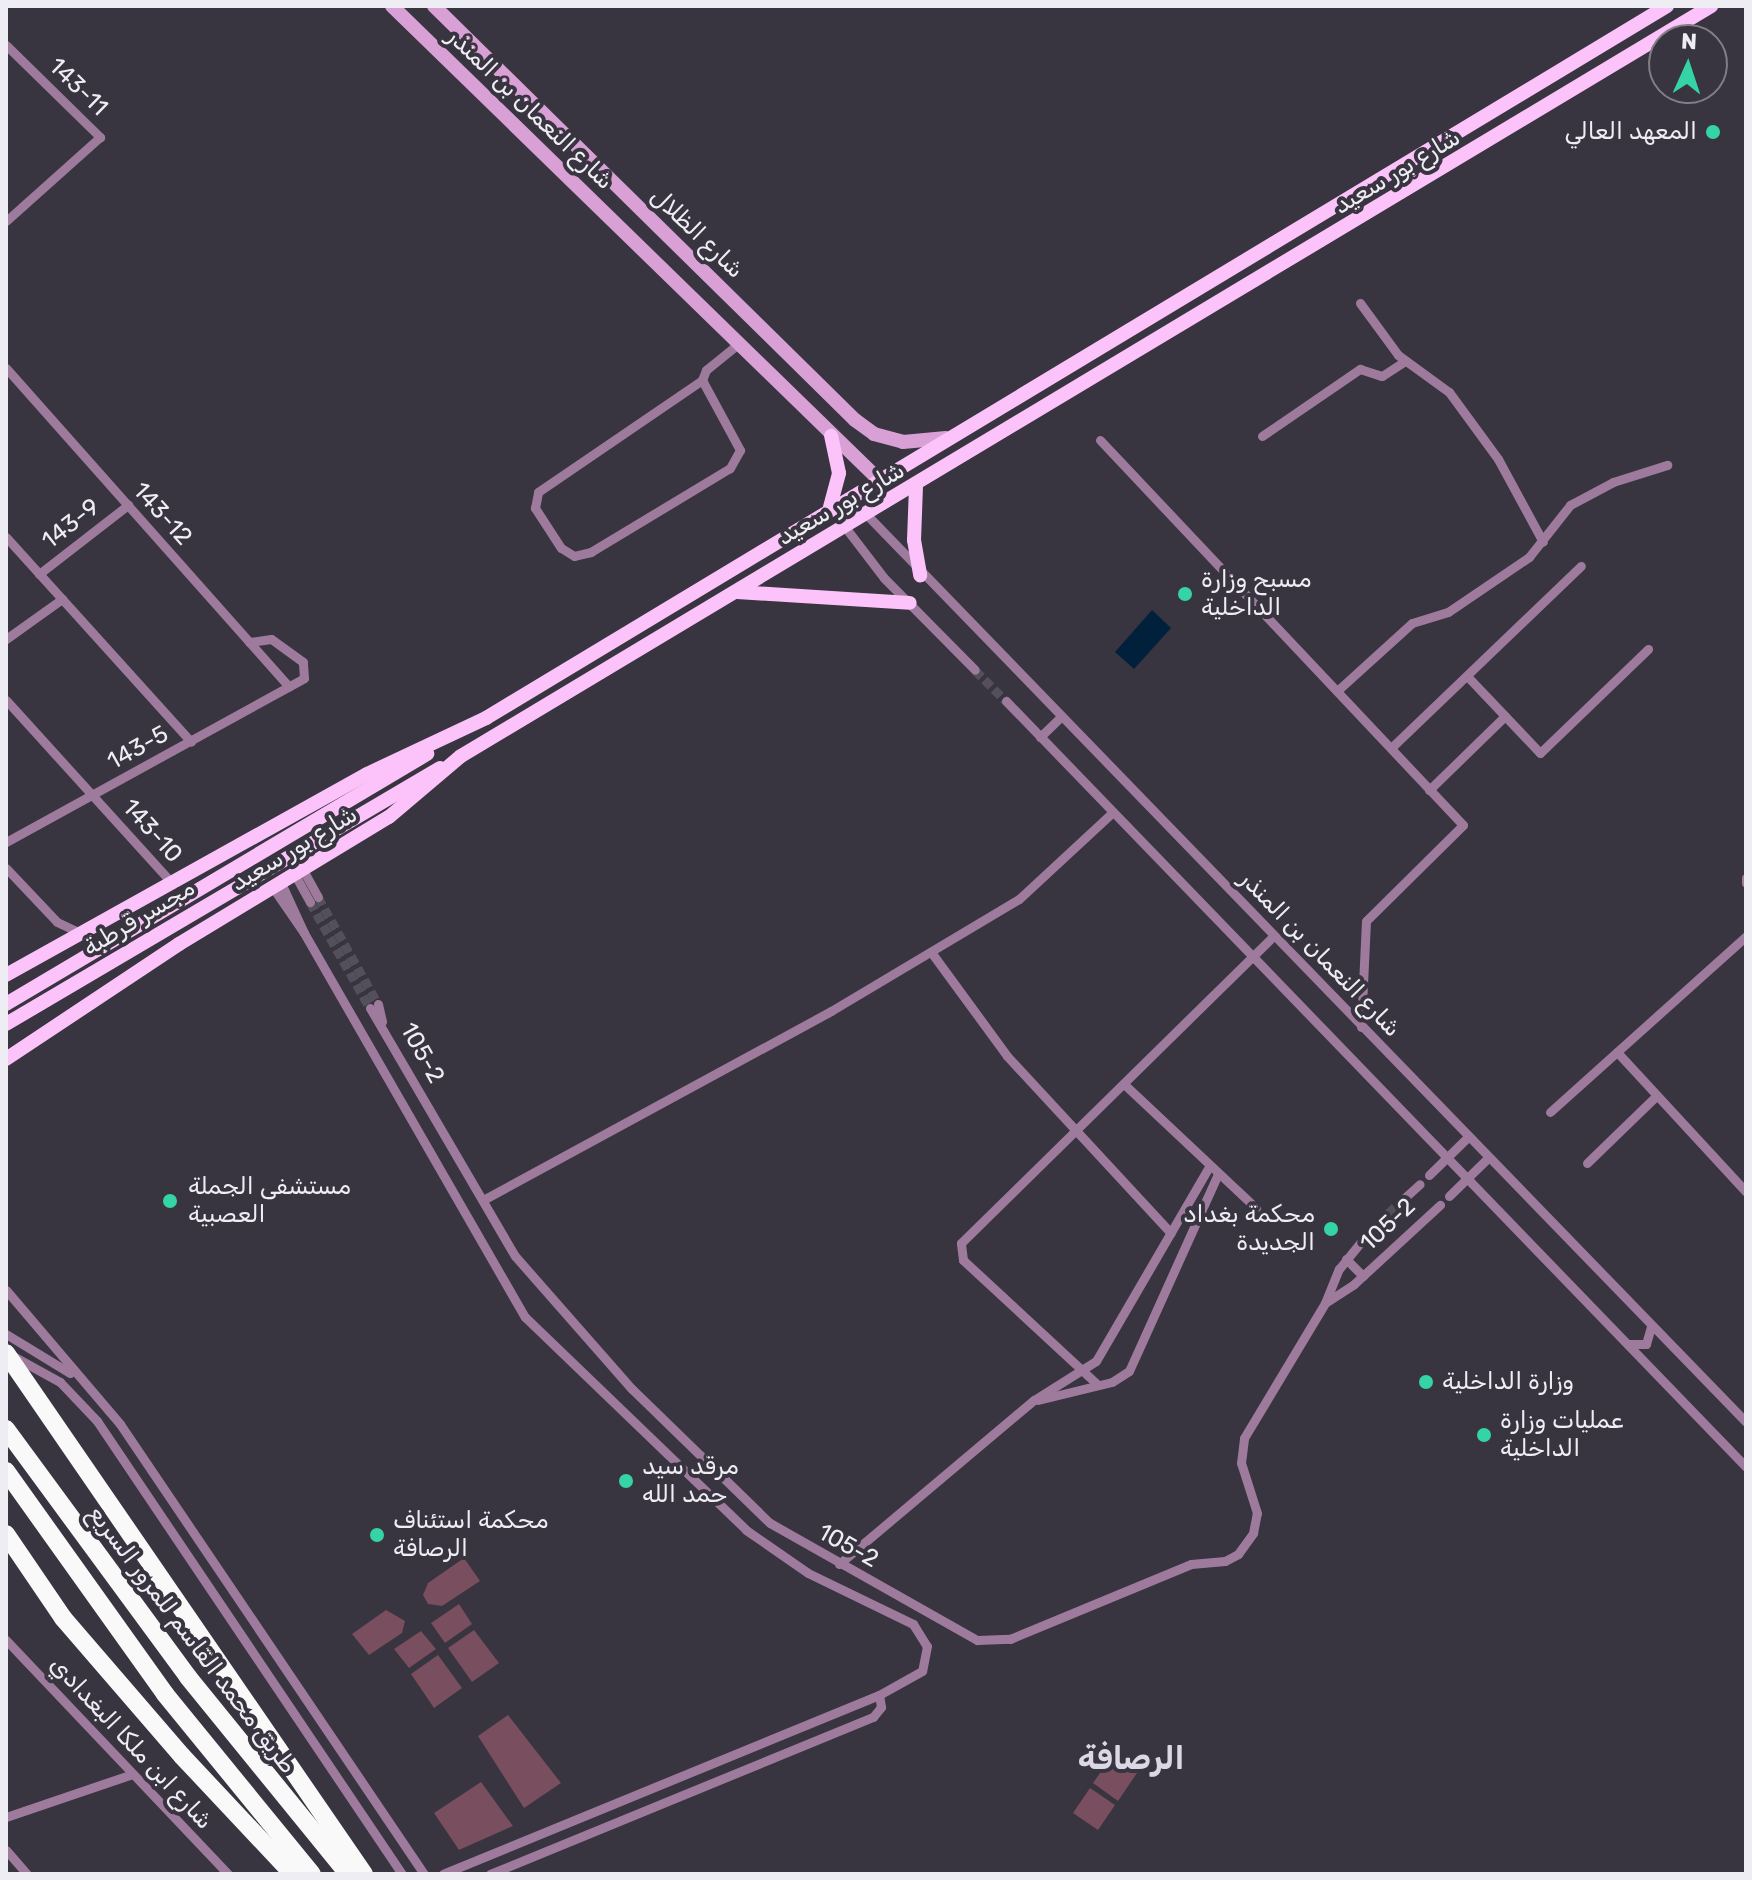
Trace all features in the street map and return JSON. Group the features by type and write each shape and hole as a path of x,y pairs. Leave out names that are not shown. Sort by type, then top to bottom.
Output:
{"highway":[{"path":"6,1353 364,1874"},
{"name":"طريق محمد القاسم للمرور السريع","path":"6,1429 188,1677 348,1874"},
{"name":"طريق محمد القاسم للمرور السريع","path":"6,1471 165,1694 312,1874"},
{"path":"6,1534 63,1618 182,1756 293,1874"}],"main road":[{"name":"شارع بور سعيد","path":"6,975 367,774 458,734 830,507 1667,6"},
{"name":"شارع بور سعيد","path":"6,1059 409,803 461,756 916,486 1711,6"},
{"path":"830,507 839,473 831,436"},
{"path":"916,486 914,540 920,575"},
{"path":"737,592 910,603"},
{"name":"مجسر قرطبة","path":"6,1004 458,734"},
{"name":"مجسر قرطبة","path":"6,1024 461,756"}],"street":[{"name":"شارع النعمان بن المنذر","path":"392,6 878,479"},
{"name":"شارع الظلال","path":"434,6 874,434 918,443 951,437"},
{"path":"448,60 469,39"},
{"name":"143-11","path":"6,45 100,137 6,221"},
{"path":"525,134 544,114"},
{"path":"1360,303 1405,361 1434,376 1449,392 1498,459 1543,542"},
{"path":"702,380 740,450 737,460 591,552 574,556 561,548 535,508 538,492 702,380 706,370 733,339 747,313"},
{"path":"1262,436 1360,369 1382,376 1405,361"},
{"name":"143-12","path":"6,368 289,687"},
{"path":"1100,440 1463,825 1366,921 1361,1027"},
{"path":"1337,691 1412,623 1448,612 1493,585 1543,542 1570,505 1613,482 1667,465"},
{"name":"143-9","path":"39,574 128,505"},
{"name":"شارع النعمان بن المنذر","path":"866,514 920,575 1746,1422"},
{"path":"845,527 910,603 975,670"},
{"path":"6,537 191,742"},
{"path":"1391,748 1581,566"},
{"path":"6,639 62,599"},
{"path":"249,642 271,639 303,662 304,678 289,687"},
{"path":"1467,676 1540,753 1648,649"},
{"name":"143-5","path":"6,842 289,687"},
{"name":"143-10","path":"6,700 172,883"},
{"name":"شارع النعمان بن المنذر","path":"1006,701 1746,1467"},
{"path":"1429,790 1505,716"},
{"path":"1040,737 1060,718"},
{"path":"483,1200 931,952 1038,886 1113,812"},
{"path":"6,868 57,922 82,933"},
{"path":"299,872 314,899"},
{"path":"277,886 525,1317 746,1530 808,1573 922,1633 928,1652 922,1671 879,1695 450,1872"},
{"path":"57,922 57,946"},
{"path":"1550,1112 1746,936"},
{"path":"1098,1385 960,1252 963,1239 1125,1085 1272,937"},
{"path":"931,952 984,1028 1171,1233"},
{"name":"105-2","path":"374,1006 530,1278 632,1389 757,1513 839,1564 971,1637 991,1642 1010,1639 1191,1564 1232,1558 1253,1533 1257,1513 1241,1463 1244,1438 1325,1303 1346,1259 1369,1232"},
{"path":"1617,1052 1654,1098 1744,1188"},
{"path":"1125,1085 1256,1208"},
{"path":"1587,1163 1654,1098"},
{"name":"105-2","path":"1429,1175 1468,1137"},
{"name":"105-2","path":"1449,1196 1488,1158"},
{"path":"839,1564 1024,1407 1083,1371 1106,1348 1209,1167"},
{"path":"1024,1407 1060,1392 1118,1379 1133,1365 1218,1174"},
{"name":"105-2","path":"1401,1201 1420,1184"},
{"name":"105-2","path":"1325,1303 1363,1276 1440,1205"},
{"path":"1346,1259 1363,1276"},
{"path":"6,1290 33,1327 120,1424 424,1874"},
{"path":"1627,1343 1646,1344 1650,1325"},
{"path":"6,1334 86,1383"},
{"path":"6,1353 48,1374 90,1411 402,1874"},
{"name":"شارع ابن ملكا البغدادي","path":"6,1640 228,1874"},
{"path":"490,1874 873,1717 881,1707 879,1695"},
{"path":"6,1817 132,1774"},
{"path":"675,1777 682,1794"},
{"path":"6,1850 27,1874"}],"shaded area":[{"path":"464,1558 480,1581 442,1606 428,1604 423,1595 428,1583"},
{"path":"459,1604 472,1624 445,1643 431,1623"},
{"path":"386,1610 405,1621 402,1633 369,1655 352,1634"},
{"path":"474,1630 499,1663 472,1682 448,1648"},
{"path":"421,1631 436,1649 409,1668 394,1649"},
{"path":"438,1655 462,1688 434,1708 411,1674"},
{"path":"508,1715 561,1783 524,1808 478,1736"},
{"path":"1112,1756 1137,1773 1118,1801 1093,1783"},
{"path":"481,1782 513,1826 459,1850 434,1813"},
{"path":"1090,1788 1115,1805 1098,1830 1073,1813"}],"water":[{"path":"1152,610 1171,628 1134,669 1115,652"}],"tunnel":[{"path":"975,670 1006,701"},
{"path":"318,897 378,1004"},
{"path":"310,902 370,1008"},
{"path":"1369,1232 1401,1201"}],"place":[{"name":"المعهد العالي","path":"1713,132"},
{"name":"مسبح وزارة الداخلية","path":"1185,594"},
{"name":"مستشفى الجملة العصبية","path":"170,1201"},
{"name":"محكمة بغداد الجديدة","path":"1331,1229"},
{"name":"وزارة الداخلية","path":"1426,1382"},
{"name":"عمليات وزارة الداخلية","path":"1484,1435"},
{"name":"مرقد سيد حمد الله","path":"626,1481"},
{"name":"محكمة استئناف الرصافة","path":"377,1535"}],"district":[{"name":"الرصافة","path":"1131,1758"}]}
